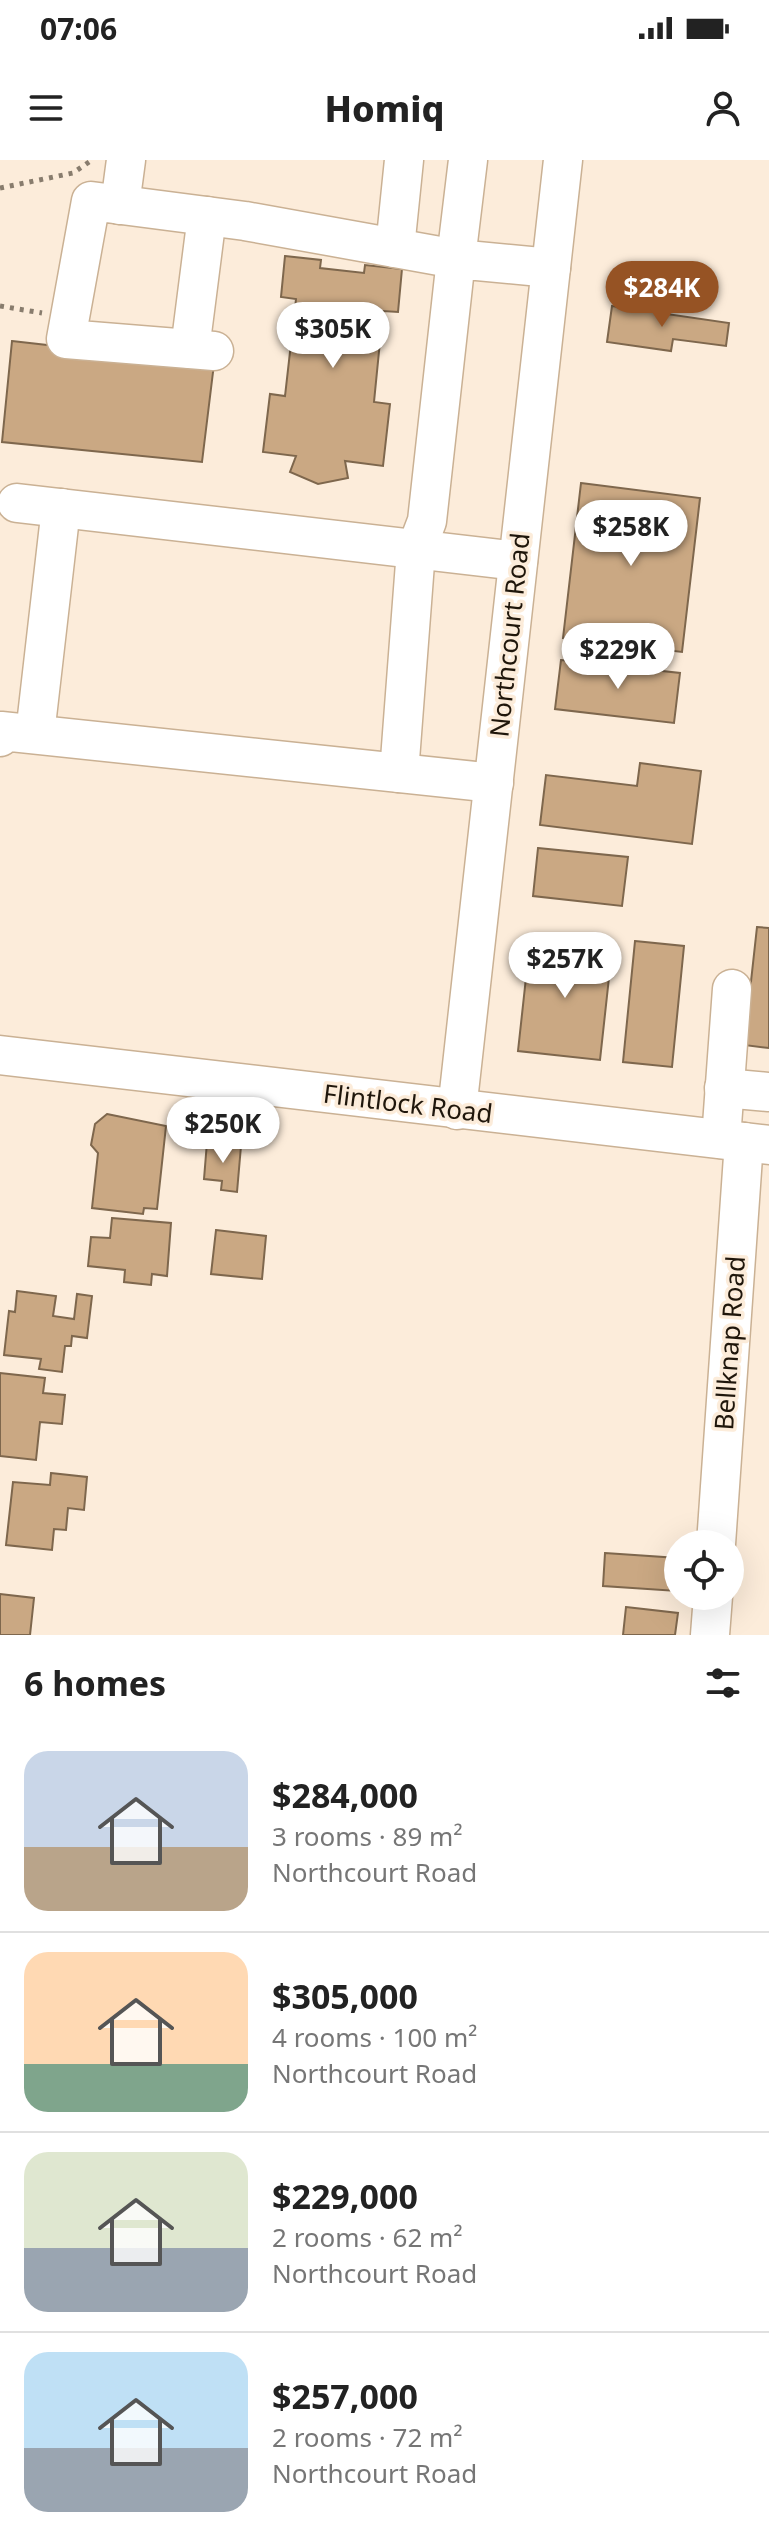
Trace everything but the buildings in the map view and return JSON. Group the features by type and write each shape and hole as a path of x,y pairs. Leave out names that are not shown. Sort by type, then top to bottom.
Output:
{"street":[{"path":"120,205 126,160"},
{"path":"395,248 404,160"},
{"path":"399,773 416,550 427,521 468,160"},
{"name":"Northcourt Road","path":"457,1110 563,160"},
{"path":"207,216 202,350 66,339 91,201 207,216 456,259 551,268"},
{"path":"17,503 518,561"},
{"path":"61,508 17,736 494,783"},
{"name":"Bellknap Road","path":"717,1530 745,1142 724,1088 732,989"},
{"name":"Flintlock Road","path":"0,1055 745,1142"},
{"path":"724,1088 769,1092"},
{"path":"710,1635 712,1610"}],"path":[{"path":"0,188 73,173 92,160"},
{"path":"0,306 70,318"}]}
